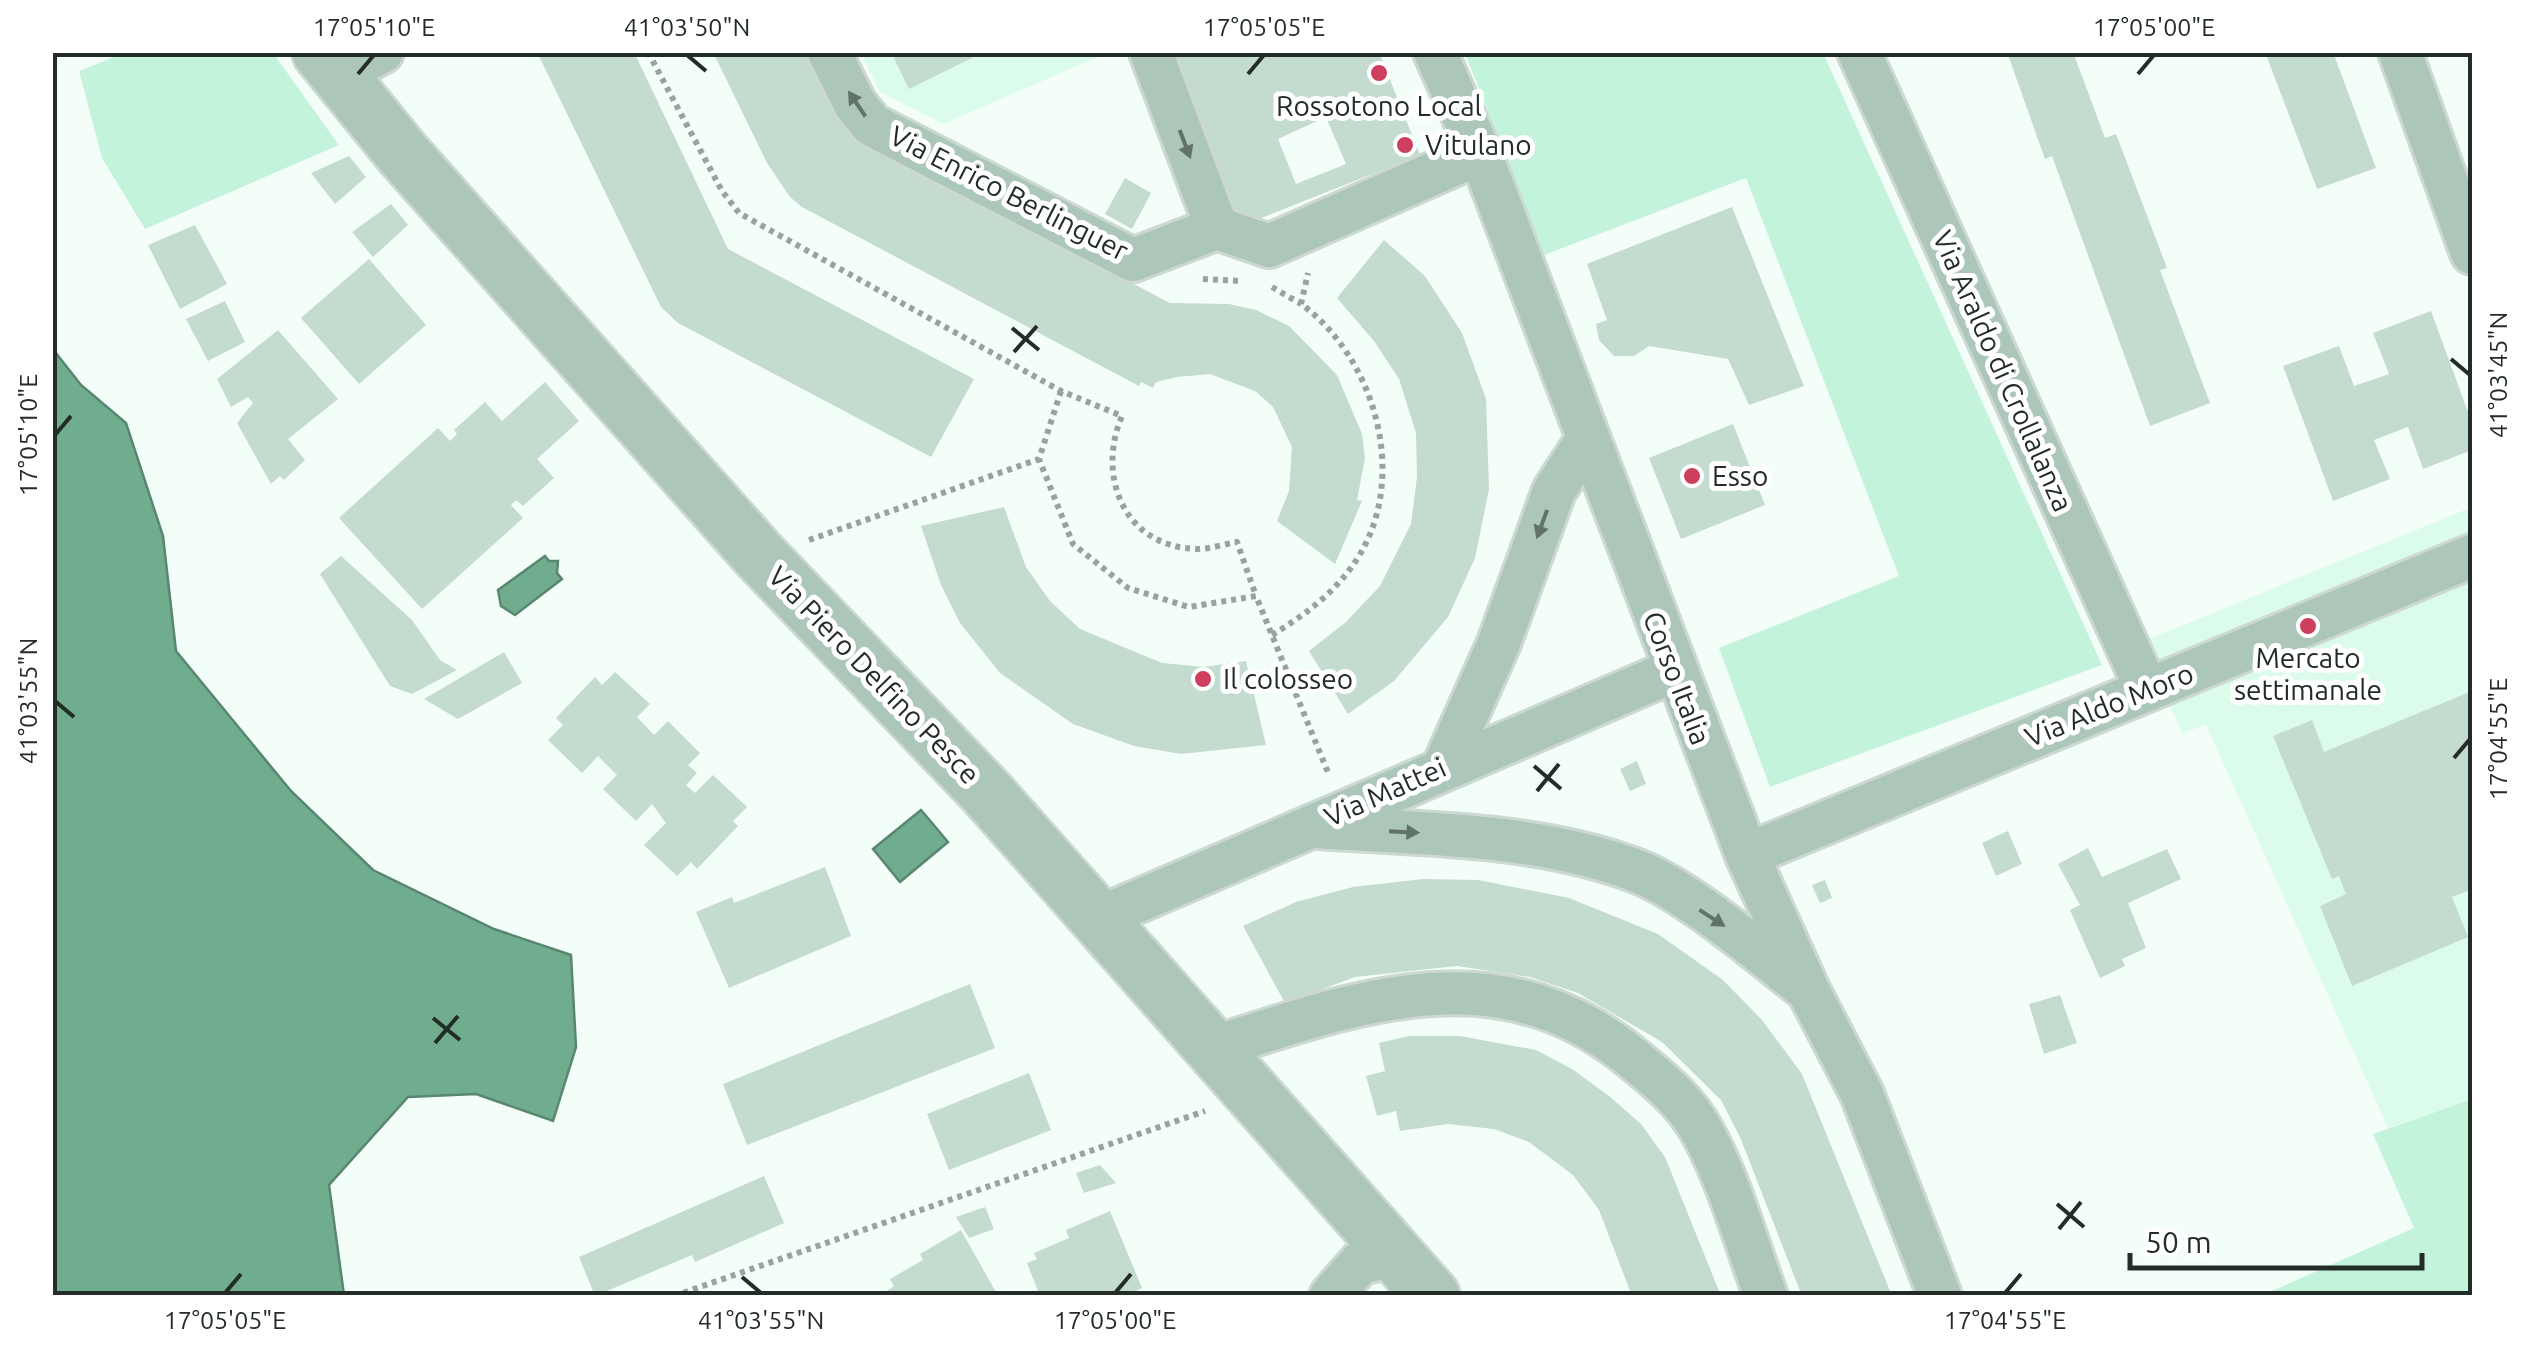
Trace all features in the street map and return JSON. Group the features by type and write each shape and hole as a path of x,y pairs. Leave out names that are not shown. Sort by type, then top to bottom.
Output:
{"street":[{"name":"Via Enrico Berlinguer","path":"830,52 855,104 872,124 1133,260 1217,228"},
{"path":"1151,52 1217,228 1269,246 1480,153"},
{"name":"Corso Italia","path":"1435,52 1480,153 1673,671 1747,854 1808,990 1862,1094 1940,1296"},
{"name":"Via Araldo di Crollalanza","path":"1859,52 2147,690"},
{"path":"2400,52 2472,253"},
{"name":"Via Piero Delfino Pesce","path":"346,60 758,554 988,793 1432,1296"},
{"path":"1444,766 1500,643 1554,492 1588,439"},
{"name":"Via Aldo Moro","path":"1747,854 2472,556"},
{"name":"Via Mattei","path":"1099,918 1444,766 1673,671"},
{"path":"1325,819 1535,845 1639,872 1725,926 1808,990"},
{"path":"1213,1048 1375,1000 1460,990 1548,1009 1614,1042 1672,1091 1703,1133 1766,1296"},
{"path":"1331,1296 1360,1263 1396,1255"}],"path":[{"path":"648,52 722,191 740,212 1060,390 1122,416 1111,465 1114,494 1136,524 1164,541 1197,549 1237,542 1272,636 1325,819"},
{"path":"1301,304 1320,223"},
{"path":"1133,260 1190,278 1259,282 1301,304 1328,324 1366,381 1375,414 1379,488 1373,528 1357,559 1307,614 1272,636"},
{"path":"1060,390 1040,459 1073,544 1128,588 1189,608 1256,596"},
{"path":"799,544 1040,459"},
{"path":"674,1296 1254,1094"}],"shaded area":[{"path":"124,53 273,53 339,145 145,229 102,158 79,71"},
{"path":"861,53 1107,53 943,124 880,92"},
{"path":"1465,53 1823,53 2102,665 1770,787 1719,648 1899,576 1746,178 1544,255"},
{"path":"52,348 81,385 126,423 163,536 176,651 291,791 373,870 494,929 571,955 576,1047 553,1121 476,1094 408,1097 329,1185 344,1295 53,1295"},
{"path":"2472,507 2472,1099 2388,1128 2206,725 2182,733 2142,642"},
{"path":"545,556 549,561 558,561 557,573 562,579 515,615 501,606 498,590"},
{"path":"921,810 948,842 900,882 873,849"},
{"path":"2472,1099 2472,1295 2263,1295 2414,1228 2373,1134"}],"building":[{"path":"634,52 728,249 974,379 931,457 678,323 661,307 538,54"},
{"path":"713,52 813,52 852,135 1170,303 1229,304 1256,310 1289,326 1337,375 1362,434 1365,458 1357,500 1362,501 1335,564 1277,521 1289,491 1292,447 1273,407 1255,391 1210,374 1156,382 1153,388 1141,382 1139,386 802,207 790,197 767,163"},
{"path":"891,52 969,52 972,58 909,89"},
{"path":"1175,52 1379,52 1420,155 1236,228","holes":["1326,117 1346,164 1296,184 1278,139"]},
{"path":"2007,52 2073,52 2105,138 2116,134 2167,268 2160,270 2210,403 2150,426 2052,156 2045,159"},
{"path":"2265,52 2333,52 2376,168 2317,189"},
{"path":"349,156 366,177 335,204 311,173"},
{"path":"1125,178 1151,193 1132,229 1105,214"},
{"path":"391,204 408,225 373,257 352,232"},
{"path":"1732,207 1804,386 1749,405 1728,359 1649,346 1634,356 1614,356 1599,340 1596,324 1607,320 1587,264"},
{"path":"195,225 227,284 180,309 148,245"},
{"path":"1384,240 1425,276 1462,333 1486,399 1489,489 1475,558 1448,617 1394,681 1348,714 1309,651 1346,622 1380,586 1411,524 1417,477 1416,433 1399,379 1374,341 1337,298"},
{"path":"369,259 426,325 359,384 301,318"},
{"path":"225,301 245,342 208,361 186,319"},
{"path":"2431,311 2472,423 2472,450 2423,469 2408,427 2374,440 2390,479 2333,501 2283,366 2339,346 2354,386 2389,374 2373,333"},
{"path":"278,330 338,399 288,439 305,460 284,480 280,476 271,484 237,423 253,403 248,397 231,407 217,379"},
{"path":"545,382 579,421 537,459 554,478 523,506 516,500 511,505 523,518 422,609 339,518 438,428 450,441 457,434 454,430 485,402 502,421"},
{"path":"1733,424 1765,505 1681,539 1649,458"},
{"path":"1004,507 1026,567 1050,601 1080,629 1162,663 1204,667 1246,661 1266,745 1181,754 1134,746 1073,724 1000,673 960,623 941,585 921,526"},
{"path":"341,556 412,620 440,660 457,670 412,694 390,686 320,574"},
{"path":"504,652 522,683 458,719 424,699"},
{"path":"615,672 650,704 637,717 654,735 668,721 700,753 688,765 697,773 686,785 695,793 713,775 747,807 733,821 738,826 697,869 691,862 677,876 644,845 666,823 652,804 636,821 603,789 617,775 598,756 582,773 548,740 563,725 556,718 595,677 602,685"},
{"path":"2472,691 2472,889 2452,897 2468,937 2352,986 2320,906 2346,894 2339,876 2332,879 2273,736 2312,720 2324,752"},
{"path":"1637,761 1646,784 1630,791 1620,769"},
{"path":"2008,831 2022,864 1996,876 1982,843"},
{"path":"2088,848 2102,877 2167,849 2181,879 2128,903 2146,948 2122,959 2125,966 2100,978 2070,910 2080,905 2058,864"},
{"path":"825,867 851,936 729,988 696,912 732,897 734,903"},
{"path":"1423,879 1478,880 1569,898 1658,934 1723,980 1762,1020 1802,1074 1892,1296 1802,1296 1740,1137 1721,1100 1662,1042 1578,993 1530,977 1457,966 1355,977 1285,1003 1243,926 1296,902 1353,887"},
{"path":"1825,880 1832,898 1820,903 1812,885"},
{"path":"970,984 995,1048 747,1145 723,1084"},
{"path":"2060,995 2077,1043 2044,1054 2029,1004"},
{"path":"1409,1036 1460,1036 1536,1050 1572,1069 1609,1096 1641,1124 1665,1157 1721,1296 1632,1296 1599,1210 1573,1175 1529,1142 1494,1129 1448,1124 1400,1131 1396,1111 1377,1116 1366,1076 1385,1071 1379,1043"},
{"path":"1029,1073 1051,1130 949,1170 927,1114"},
{"path":"1100,1165 1116,1183 1084,1193 1076,1173"},
{"path":"764,1176 784,1223 695,1262 692,1255 595,1296 579,1257"},
{"path":"985,1207 994,1229 969,1238 956,1217"},
{"path":"1110,1211 1142,1288 1125,1296 1040,1296 1027,1263 1037,1259 1034,1253 1069,1238 1066,1230"},
{"path":"961,1230 998,1296 887,1296 885,1292 894,1286 890,1279 923,1260 920,1254"}],"place":[{"name":"Rossotono Local","path":"1379,73"},
{"name":"Vitulano","path":"1405,145"},
{"name":"Esso","path":"1692,476"},
{"name":"Mercato settimanale","path":"2308,626"},
{"name":"Il colosseo","path":"1203,679"}]}
